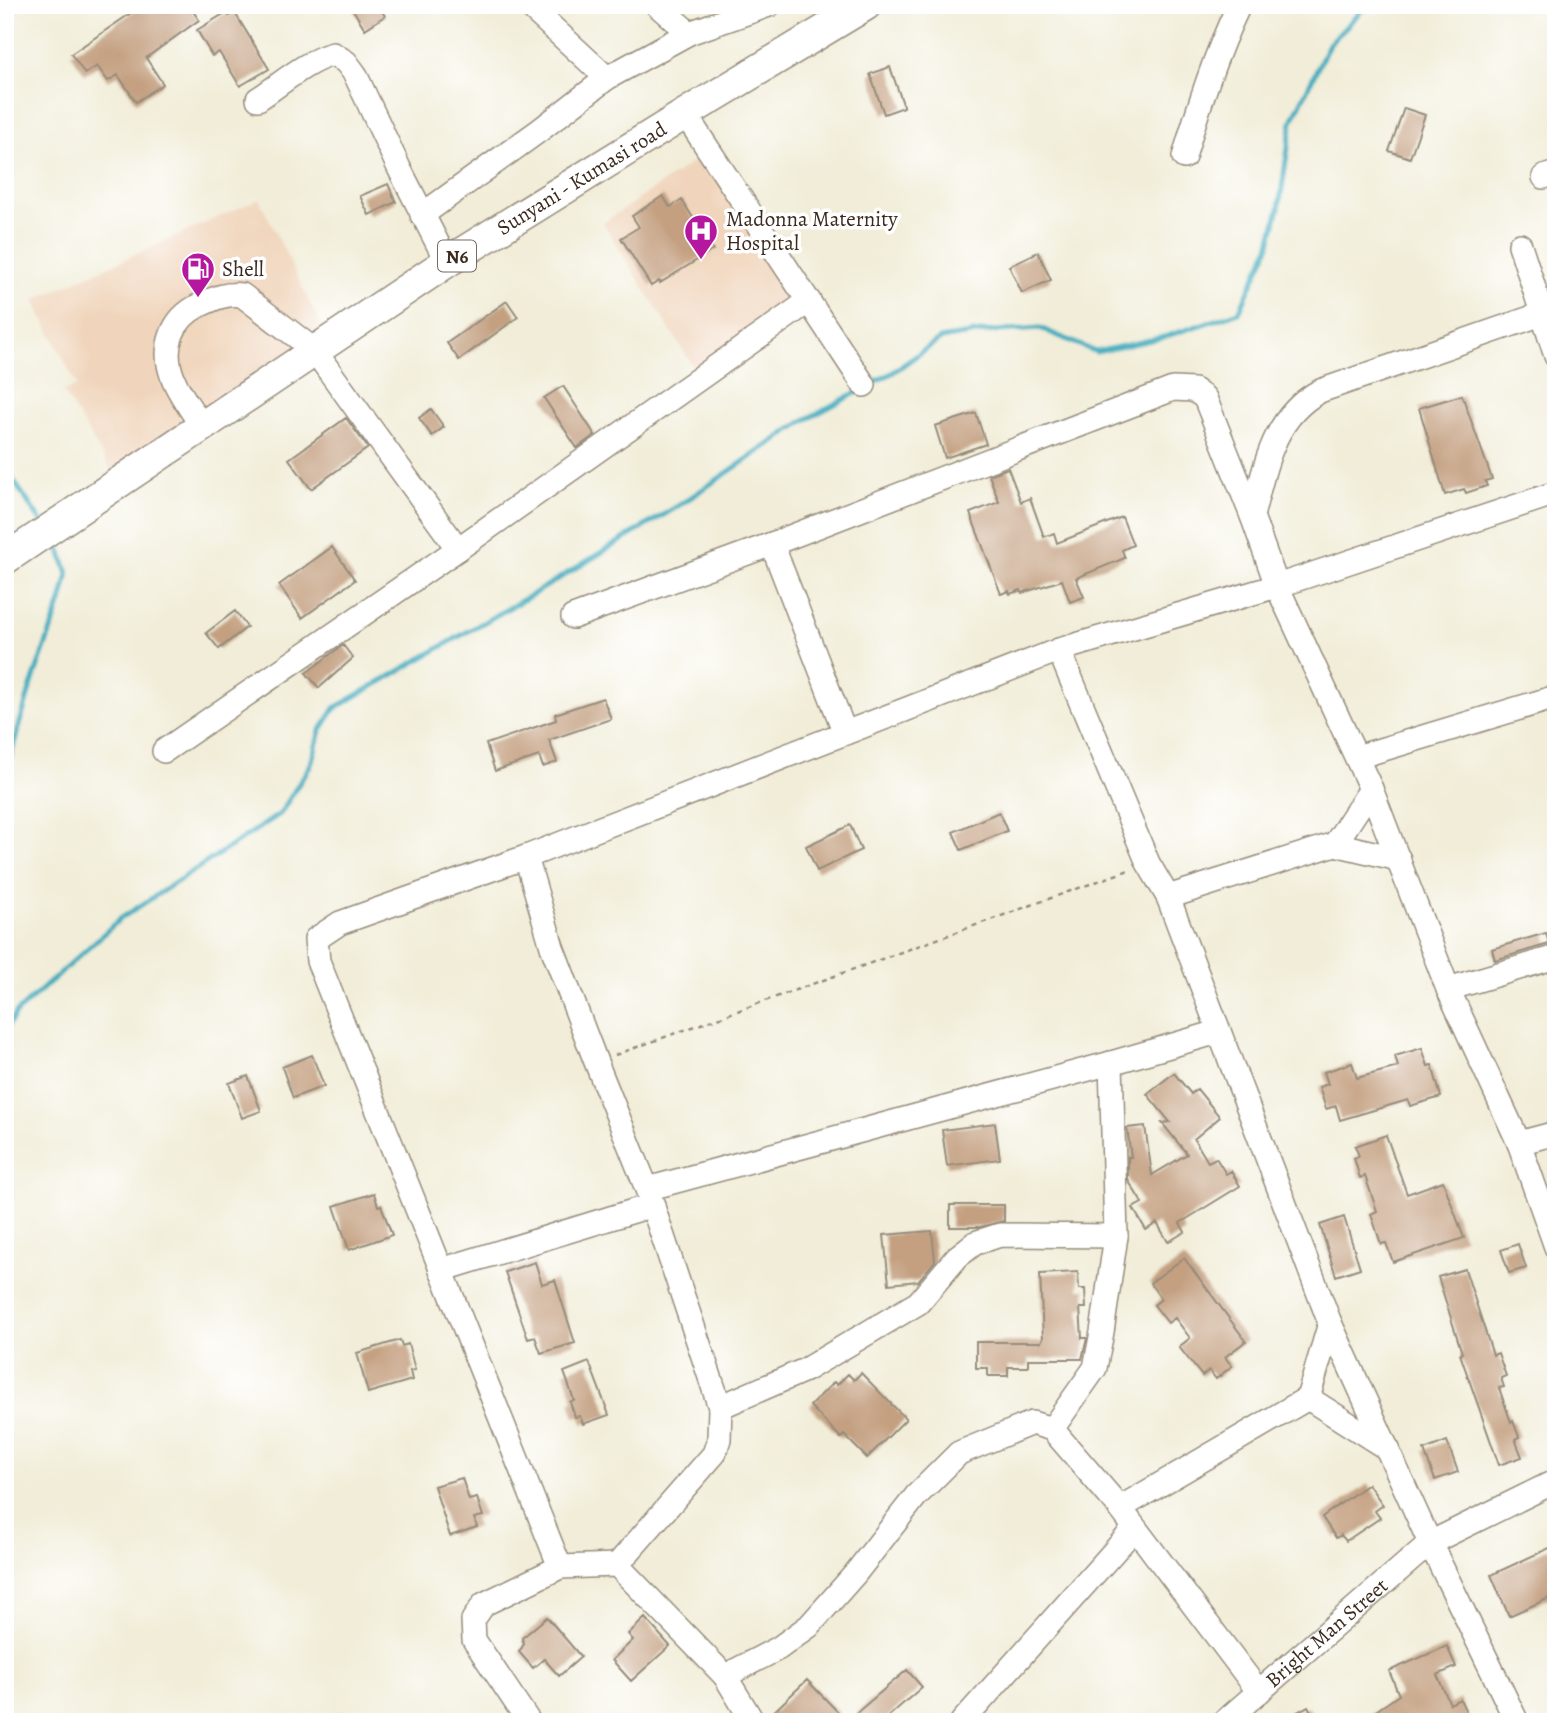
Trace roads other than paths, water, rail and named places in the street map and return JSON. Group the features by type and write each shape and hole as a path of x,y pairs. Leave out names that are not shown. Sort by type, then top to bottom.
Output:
{"main road":[{"name":"Sunyani - Kumasi road","path":"5,559 447,262 866,5"}],"street":[{"path":"528,5 607,78"},
{"path":"657,5 689,33"},
{"path":"422,215 607,78 689,33 769,5"},
{"path":"1184,157 1206,81 1239,5"},
{"path":"258,99 326,56 333,54 341,57 355,74 447,262"},
{"path":"685,114 864,385"},
{"path":"1520,246 1556,356"},
{"path":"201,425 172,377 169,345 172,332 186,312 229,294 242,295 314,350 458,549"},
{"path":"164,751 458,549 809,301"},
{"path":"1252,516 1268,455 1280,429 1303,401 1320,391 1542,314"},
{"path":"573,617 772,544 1173,388 1194,390 1205,398 1277,586 1371,789 1448,989 1520,1143 1556,1247"},
{"path":"560,1567 318,961 316,939 341,923 526,857 1059,650 1277,586 1556,493"},
{"path":"772,544 845,733"},
{"path":"1059,650 1148,863 1168,897 1330,1322 1430,1544 1517,1722"},
{"path":"1357,757 1556,697"},
{"path":"1335,844 1371,789"},
{"path":"1168,897 1335,844 1399,859"},
{"path":"526,857 552,947 650,1197 719,1407 719,1439 714,1454 617,1565 560,1567 484,1604 473,1620 474,1640 529,1722"},
{"path":"1448,989 1556,957"},
{"path":"441,1270 650,1197 1218,1032"},
{"path":"1052,1429 1095,1368 1116,1237 1111,1063"},
{"path":"1520,1143 1556,1133"},
{"path":"719,1407 805,1370 918,1303 957,1257 975,1243 1000,1235 1116,1237"},
{"path":"1120,1508 1308,1398 1330,1322"},
{"path":"1308,1398 1388,1450"},
{"path":"725,1676 779,1648 809,1626 855,1574 916,1496 959,1453 1032,1423 1052,1429 1120,1508 1259,1692"},
{"name":"Bright Man Street","path":"1224,1722 1430,1544 1556,1481"},
{"path":"962,1722 1134,1529"},
{"path":"617,1565 725,1676 753,1722"}],"waterway":[{"path":"869,385 892,373 940,339 982,332 1040,328 1096,352 1164,337 1239,312 1269,247 1279,208 1292,121 1329,44 1367,5"},
{"path":"5,1030 17,1012 120,919 280,814 311,764 320,731 335,708 535,593 678,506 805,420 861,390"},
{"path":"5,468 42,523"},
{"path":"5,774 68,574 59,547 52,537"}],"place":[{"name":"Madonna Maternity Hospital","path":"701,261"},
{"name":"Shell","path":"198,299"}]}
